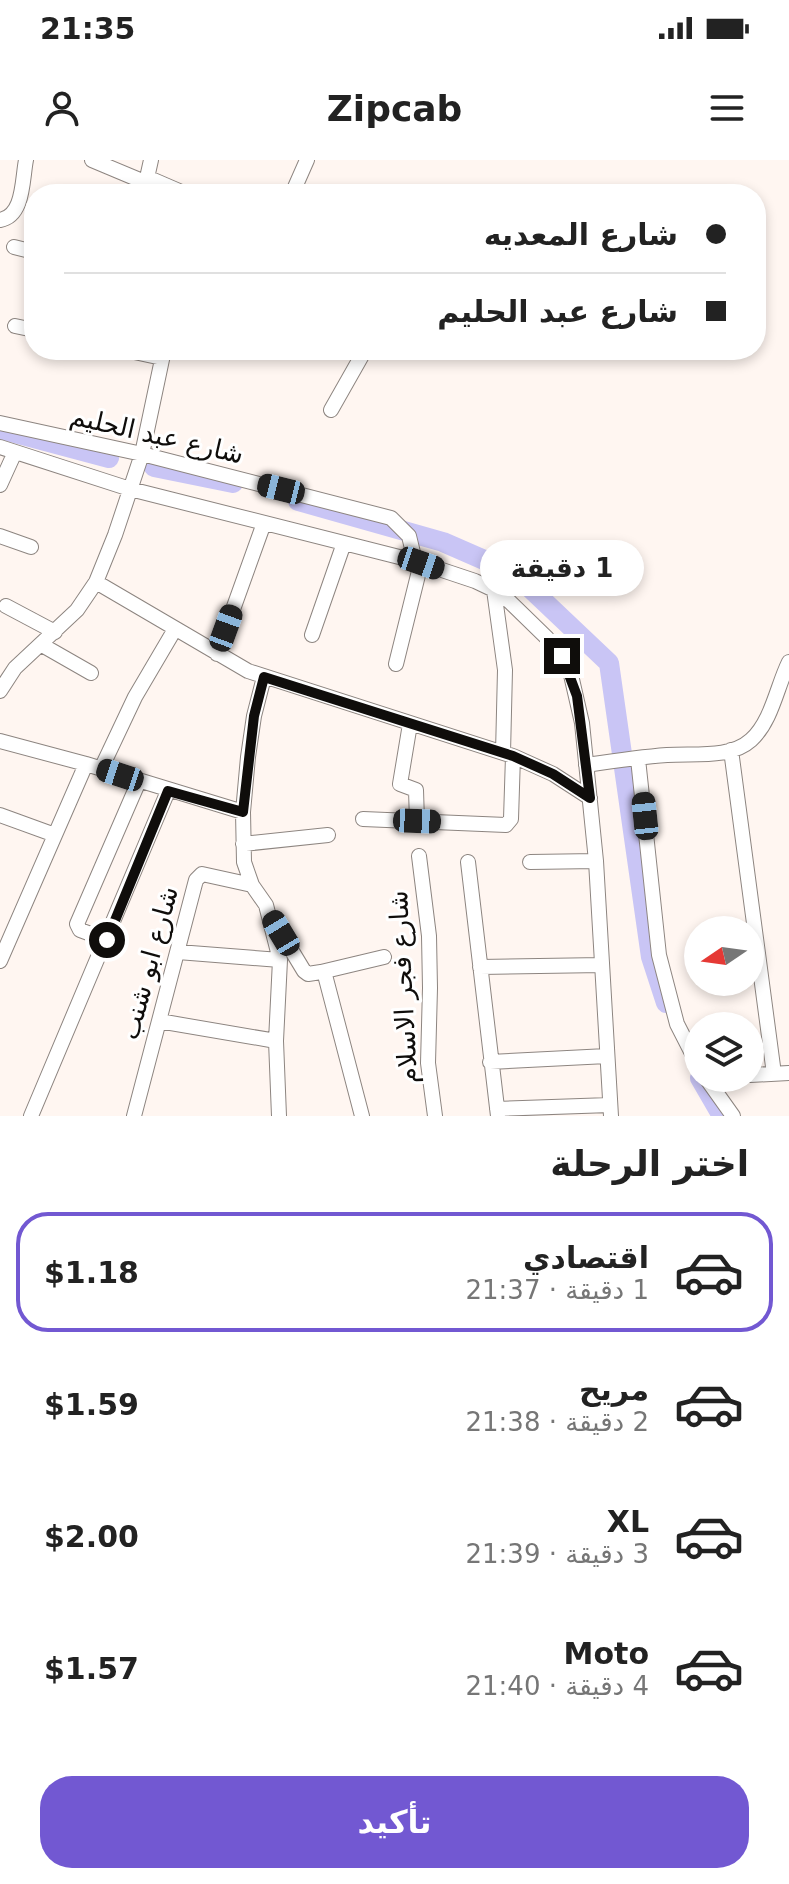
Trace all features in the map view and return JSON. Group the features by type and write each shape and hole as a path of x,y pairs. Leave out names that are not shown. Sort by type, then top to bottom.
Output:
{"street":[{"path":"0,220 16,211 26,160"},
{"path":"92,160 142,181 147,178 151,160"},
{"path":"296,184 307,160"},
{"path":"147,178 162,184"},
{"path":"14,247 24,250"},
{"path":"15,326 24,328"},
{"path":"0,691 6,669 42,645 77,610 96,582 142,454 162,360"},
{"path":"331,410 359,360"},
{"name":"شارع عبد الحليم","path":"0,423 142,454 391,518 409,536 418,562"},
{"name":"شارع عبد الحليم","path":"0,447 130,489 418,562 494,590 562,656 577,696 590,798 610,1110"},
{"path":"0,485 15,452"},
{"path":"217,654 264,523"},
{"path":"0,536 31,547"},
{"path":"312,635 344,543"},
{"path":"396,664 418,562"},
{"path":"96,582 217,654 264,677 508,755 553,774 590,798"},
{"path":"363,819 508,824 505,670 494,590"},
{"path":"6,606 55,632"},
{"path":"0,961 5,936 55,835 175,629"},
{"path":"42,645 91,673"},
{"path":"586,765 731,750 751,740 764,724 789,662"},
{"path":"264,677 252,729 243,812 243,844 244,862 252,885 266,905 280,960 276,1041 279,1116"},
{"path":"410,724 399,782 402,787 416,790 417,821"},
{"path":"0,741 243,812"},
{"path":"731,750 781,1074"},
{"path":"634,759 659,955 668,998 684,1038"},
{"path":"107,940 80,930 77,924 139,781"},
{"path":"31,1116 168,791"},
{"path":"0,815 55,835"},
{"path":"243,844 328,835"},
{"name":"شارع فجر الاسلام","path":"419,856 429,936 428,1063 435,1116"},
{"path":"530,862 596,861"},
{"path":"468,862 498,1112 610,1110"},
{"name":"شارع ابو شنب","path":"134,1116 196,880 199,875 252,885"},
{"path":"269,914 308,974 384,957"},
{"path":"178,952 280,960"},
{"path":"480,967 602,965"},
{"path":"321,972 326,978 362,1116"},
{"path":"159,1021 276,1041"},
{"path":"490,1062 607,1056"},
{"path":"716,1092 733,1116"}],"waterway":[{"path":"4,430 109,458"},
{"path":"154,467 233,483"},
{"path":"298,501 443,542 514,573 609,663 651,957 666,1003"},
{"path":"708,1092 722,1116"}],"route":[{"path":"107,940 168,791 243,812 254,716 264,677 513,756 537,765 590,798 577,696 562,656"}]}
